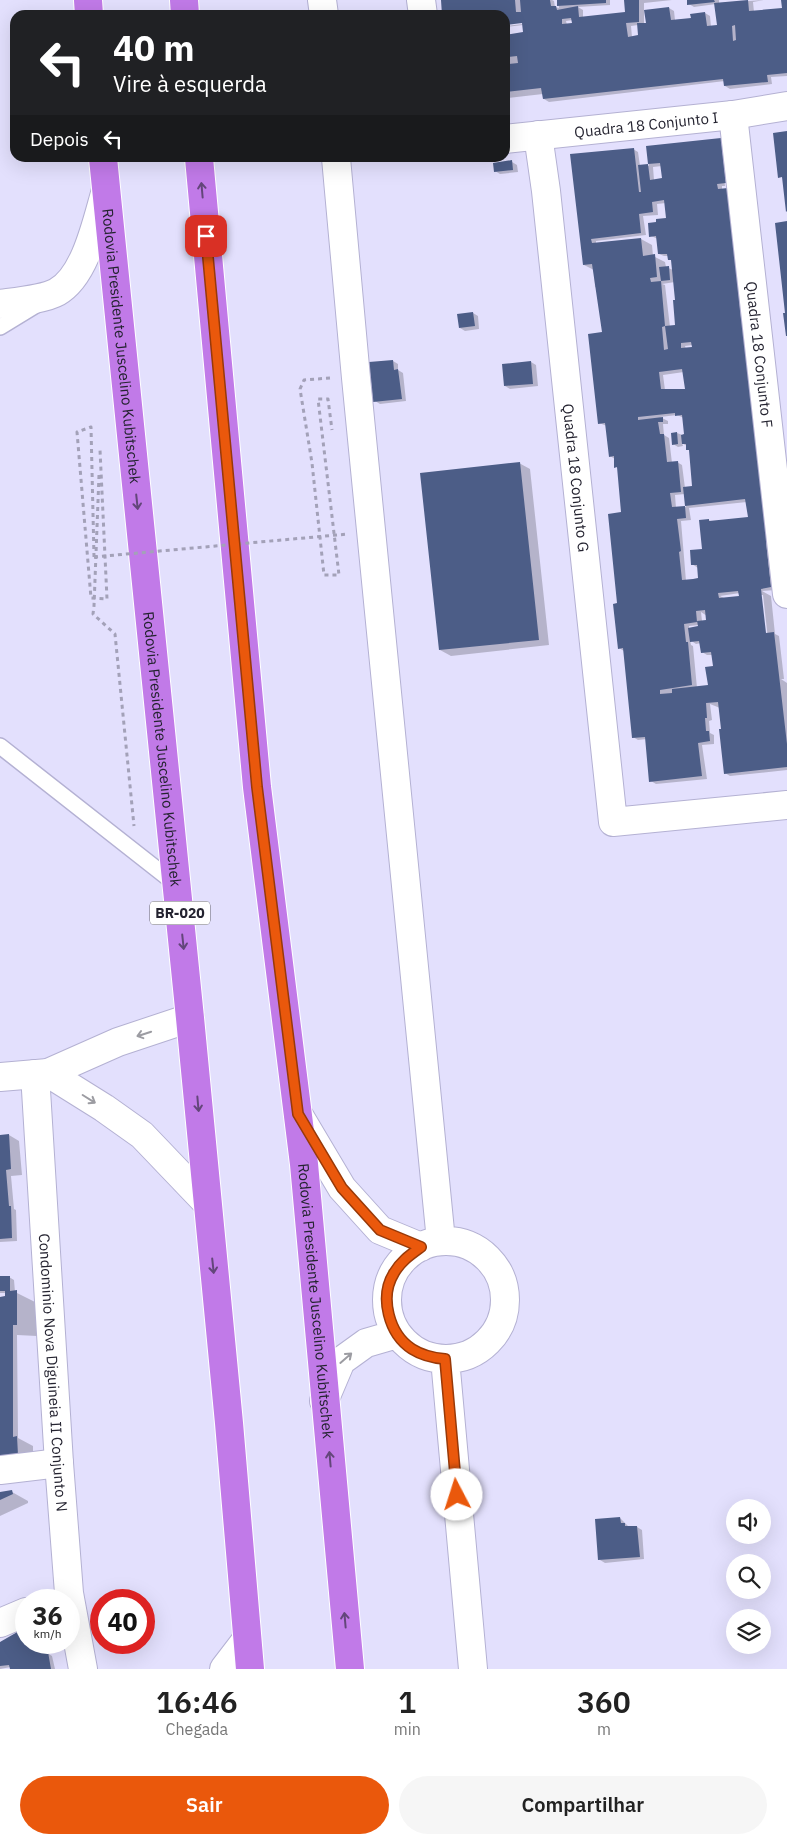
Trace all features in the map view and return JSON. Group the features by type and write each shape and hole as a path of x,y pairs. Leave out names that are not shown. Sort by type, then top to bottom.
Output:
{"highway":[{"name":"Rodovia Presidente Juscelino Kubitschek","path":"103,162 190,1018 229,1423 250,1669"},
{"name":"Rodovia Presidente Juscelino Kubitschek","path":"199,162 257,787 304,1164 324,1401 350,1669"}],"street":[{"name":"Quadra 18 Conjunto I","path":"510,138 734,115 787,106"},
{"name":"Quadra 18 Conjunto F","path":"734,115 787,594"},
{"name":"Quadra 18 Conjunto G","path":"538,135 546,191 613,822 787,805"},
{"path":"336,162 431,1244"},
{"path":"0,304 55,294 66,286 76,275 91,241 106,190"},
{"path":"0,1077 41,1074 118,1042 190,1018"},
{"path":"41,1074 104,1108 142,1135 207,1203"},
{"name":"Condominio Nova Diguineia II Conjunto N","path":"41,1074 59,1463 61,1589"},
{"path":"298,1114 342,1188 380,1230 431,1244 461,1243 479,1251 493,1266 502,1284 504,1302 501,1320 492,1336 480,1349 463,1357 445,1359 427,1357 411,1348 397,1334 388,1315 387,1295 392,1275 404,1258 431,1244"},
{"path":"324,1401 341,1361 366,1343 397,1334"},
{"path":"445,1359 473,1669"},
{"path":"0,1470 59,1463"},
{"path":"0,1623 15,1617"},
{"path":"224,1669 247,1639"},
{"name":"Condominio Nova Diguineia II Conjunto N","path":"75,1654 78,1667"}],"lane":[{"path":"0,327 55,294"},
{"path":"0,746 177,885"}],"path":[{"path":"334,437 328,399 318,399 339,575 324,576 312,463 300,389 304,380 356,378"},
{"path":"137,854 115,634 93,614 94,606 95,596 100,450 107,599 99,599 90,598 77,432 91,427 94,557 348,534 347,524"}],"building":[{"path":"441,0 515,0 516,12 521,12 520,0 550,0 551,6 556,6 557,10 578,6 579,17 625,12 624,0 639,0 639,22 626,23 628,37 638,35 637,23 646,23 644,10 669,7 671,20 691,18 690,14 705,12 707,26 717,25 714,3 748,0 749,11 782,8 781,0 787,0 787,73 767,75 768,82 724,86 723,79 543,99 541,88 510,91 510,64 518,63 517,56 510,57 510,34 523,32 522,23 510,24 510,10 442,10","holes":["571,18 572,23 562,24 562,19","735,25 736,40 733,41 732,26"]},
{"path":"557,0 606,0 606,3 557,6"},
{"path":"687,0 714,0 715,2 687,5"},
{"path":"787,131 786,212 782,177 778,178 773,133"},
{"path":"721,138 726,183 717,184 718,189 728,188 741,318 768,542 766,542 771,587 761,589 766,633 774,632 787,744 787,767 724,774 718,702 706,703 706,731 709,731 710,741 698,743 702,776 649,782 645,737 632,738 623,648 618,649 613,604 617,603 608,514 621,512 617,467 614,468 614,456 609,457 605,423 598,424 588,334 602,332 592,264 583,265 570,154 634,148 639,192 641,192 638,165 648,164 646,146","holes":["660,163 662,178 650,180 648,164","664,200 666,218 656,219 656,222 648,223 649,237 656,236 658,254 667,254 668,260 671,260 675,300 673,300 675,325 665,326 661,281 651,282 650,278 657,277 655,254 643,256 641,238 592,243 591,239 641,233 639,214 653,212 652,202","665,326 668,349 664,350 662,327","691,342 692,347 681,348 681,343","682,369 685,389 661,389 659,372","675,413 675,416 682,415 684,434 681,435 682,444 686,444 686,450 689,450 692,486 683,487 685,506 672,507 670,493 681,492 678,461 667,462 664,434 660,434 658,422 663,422 663,417 638,420 638,417","745,499 748,517 709,521 709,519 699,520 702,549 690,550 691,565 697,565 698,578 682,580 677,519 686,518 685,506","738,591 739,596 719,598 718,593","705,610 706,620 697,621 698,626 688,628 690,642 699,641 701,653 711,652 713,666 705,667 708,685 672,689 672,693 660,694 660,690 692,685 688,642 686,642 684,624 697,622 696,611"]},
{"path":"512,160 513,170 494,172 493,163 510,162"},
{"path":"787,221 787,336 786,336 775,223"},
{"path":"669,266 670,280 661,281 659,267"},
{"path":"473,312 475,326 459,328 457,314"},
{"path":"393,360 394,370 398,369 402,399 373,402 369,362"},
{"path":"531,361 533,384 504,386 502,364"},
{"path":"677,432 678,444 672,445 671,433"},
{"path":"520,462 539,640 439,650 420,473"},
{"path":"9,1134 11,1169 6,1170 9,1206 11,1206 12,1238 0,1239 0,1135"},
{"path":"0,1276 10,1276 10,1291 17,1290 17,1325 13,1325 13,1437 17,1436 18,1455 0,1458 0,1297 5,1296 5,1291 0,1291"},
{"path":"12,1490 13,1494 0,1500 0,1492"},
{"path":"620,1517 621,1523 625,1523 625,1526 637,1526 640,1557 598,1560 595,1519"},
{"path":"15,1633 15,1654 48,1654 51,1669 10,1669 9,1665 0,1666 0,1642"}],"route":[{"path":"206,236 257,787 298,1114 342,1188 380,1230 421,1247 404,1258 392,1275 387,1295 388,1315 397,1334 411,1348 427,1357 445,1359 457,1495"}]}
